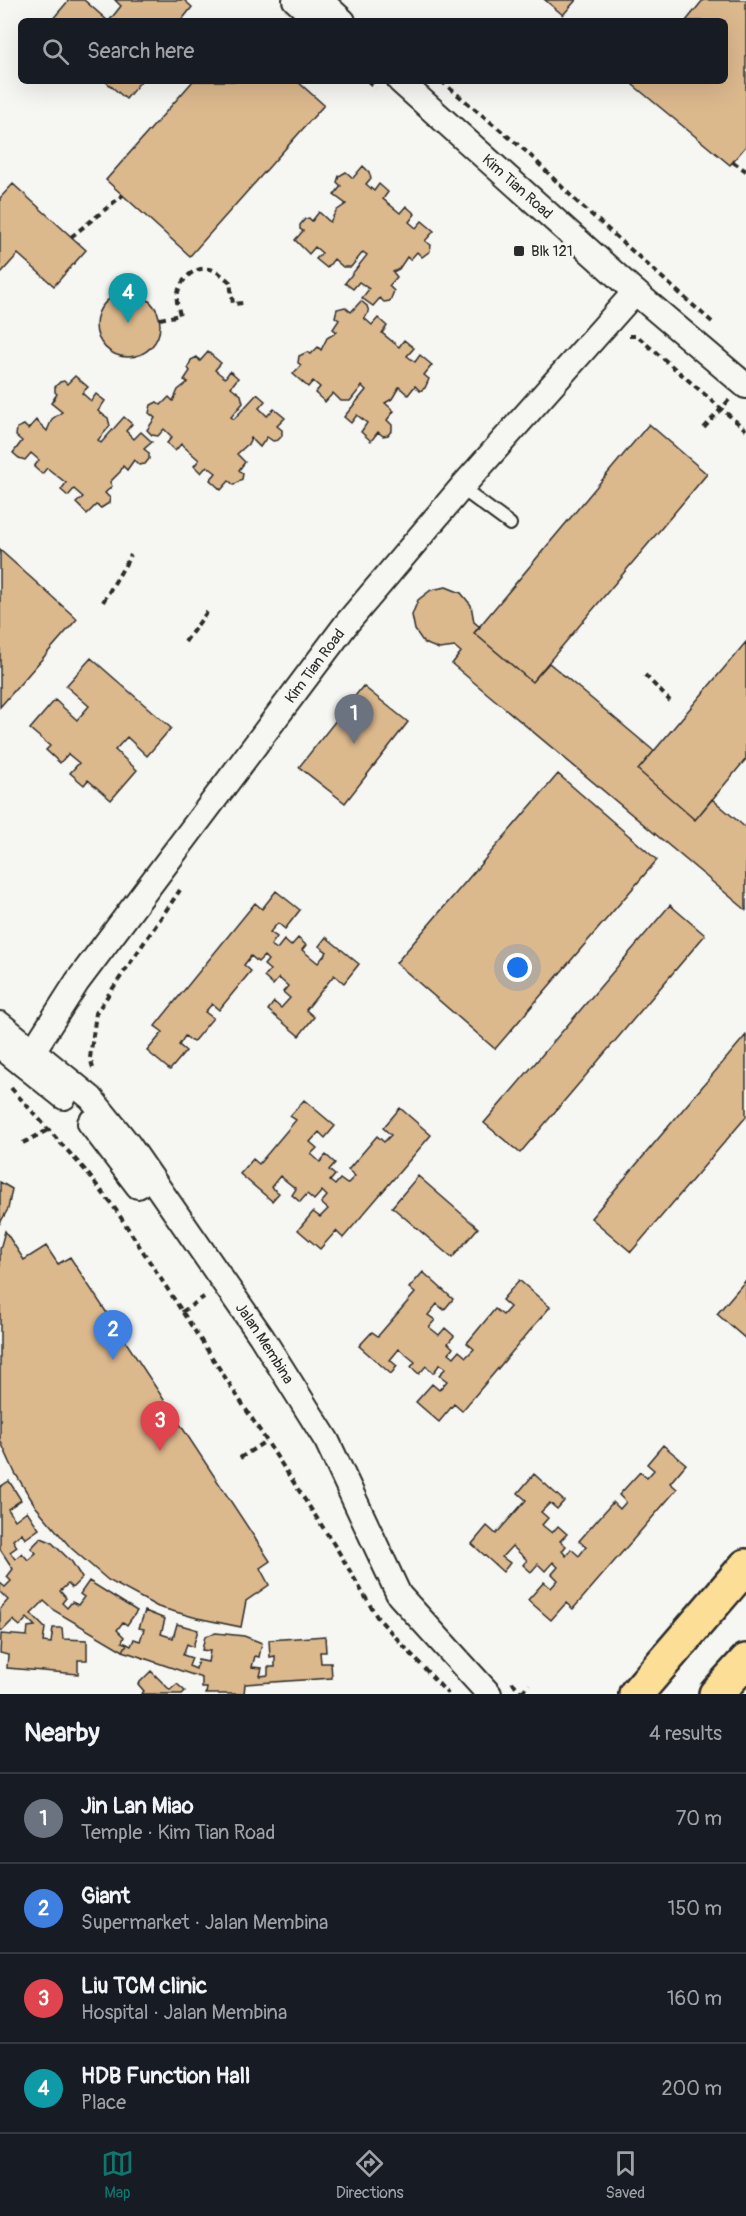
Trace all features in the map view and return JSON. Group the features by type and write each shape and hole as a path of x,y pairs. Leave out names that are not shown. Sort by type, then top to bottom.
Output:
{"main road":[{"path":"636,1694 746,1566"},
{"path":"717,1694 746,1661"}],"street":[{"path":"295,0 315,18"},
{"path":"320,0 340,18"},
{"name":"Kim Tian Road","path":"403,84 635,292 746,386"},
{"name":"Kim Tian Road","path":"28,1058 77,982 347,623 461,488 635,292"},
{"name":"Jalan Membina","path":"0,1024 28,1058"},
{"name":"Jalan Membina","path":"0,1046 28,1058 91,1098 128,1144 255,1341 327,1441 399,1595 489,1694"},
{"name":"Jalan Membina","path":"255,1341 314,1447 389,1604 471,1694"}],"lane":[{"path":"461,488 510,524"}],"path":[{"path":"445,84 528,153 575,200 720,329"},
{"path":"733,162 746,171"},
{"path":"71,237 123,195"},
{"path":"160,319 180,315 177,297 186,277 197,270 209,269 219,273 230,282 233,304 243,303"},
{"path":"622,335 637,336 746,430"},
{"path":"704,428 722,409"},
{"path":"103,602 131,555"},
{"path":"185,642 207,612"},
{"path":"645,675 670,701"},
{"path":"93,1069 90,1058 96,1013 183,885"},
{"path":"6,1084 85,1170 116,1210 337,1549 377,1617 448,1694"},
{"path":"23,1143 48,1130"},
{"path":"240,1458 266,1442"},
{"path":"522,1692 529,1684"}],"building":[{"path":"69,0 84,0 105,18 54,18"},
{"path":"115,0 184,0 192,7 183,18 111,18 121,6"},
{"path":"545,0 576,0 563,15"},
{"path":"703,0 746,0 746,146 730,165 633,85 728,84 728,18 688,18"},
{"path":"108,84 138,84 126,99"},
{"path":"190,84 300,84 324,105 190,256 106,180"},
{"path":"363,166 371,178 366,184 374,191 379,184 388,192 383,199 400,213 406,206 415,214 409,222 416,228 422,221 434,231 425,241 431,245 430,251 422,257 417,252 410,260 407,257 399,269 393,272 397,277 389,286 394,291 390,301 384,302 380,298 373,306 362,298 369,289 359,282 353,289 345,283 367,255 363,252 351,267 343,267 334,259 327,268 316,259 322,253 315,247 309,254 295,240 303,231 300,225 305,219 309,218 312,221 319,212 330,222 336,211 346,204 334,195 341,186 337,182 339,176 346,172 353,178"},
{"path":"13,184 86,250 54,286 18,254 0,274 0,198"},
{"path":"122,293 134,293 151,302 158,313 160,325 158,337 151,348 134,357 122,357 110,352 101,343 96,331 96,319 101,307 110,298"},
{"path":"361,301 367,306 369,312 364,318 372,325 378,318 387,326 382,333 399,347 404,340 414,348 407,356 415,362 420,355 432,365 424,375 429,379 425,388 420,391 415,386 408,395 399,387 392,399 385,403 394,411 387,420 392,425 392,430 388,435 383,436 378,432 371,441 361,432 367,423 357,415 351,423 344,417 366,390 362,386 350,401 341,401 333,393 325,402 315,393 320,387 313,381 308,387 293,374 301,365 298,363 299,356 307,352 311,354 318,347 321,350 327,338 337,332 333,329 339,320 335,317 337,309 345,307 351,312"},
{"path":"208,352 221,363 215,370 225,378 230,371 238,378 231,387 241,395 243,403 231,417 234,419 257,394 265,401 259,408 267,416 274,409 285,418 277,426 282,430 282,436 278,440 273,441 267,437 260,447 251,438 237,454 245,462 239,470 243,474 242,479 234,485 229,481 221,490 210,480 216,473 207,466 201,473 194,466 199,460 181,444 175,451 167,443 172,437 164,429 158,436 152,435 147,430 155,418 149,413 151,405 157,402 161,405 169,397 173,401 178,390 188,382 184,380 190,371 188,368 191,360 197,357 200,361"},
{"path":"75,376 88,387 82,393 91,401 96,394 105,401 98,411 108,418 110,426 98,440 101,443 124,417 132,424 126,431 134,439 141,432 152,442 144,449 149,453 149,459 145,464 139,465 134,460 127,470 123,466 110,482 112,486 105,493 110,498 109,503 101,508 96,505 87,514 76,503 83,497 74,489 68,496 61,490 66,483 47,468 42,474 34,467 39,460 31,453 25,460 13,453 22,441 16,436 17,428 24,425 28,429 36,420 47,431 52,419 62,412 51,403 57,394 55,387 64,381 67,384"},
{"path":"649,424 707,474 532,682 474,633"},
{"path":"0,550 77,619 0,707"},
{"path":"446,587 461,593 471,605 474,622 480,627 474,633 532,682 549,663 654,751 638,770 695,820 712,799 746,828 746,910 452,664 461,652 455,647 439,649 424,643 415,630 412,615 418,600 431,590"},
{"path":"746,642 746,759 695,820 638,770"},
{"path":"91,658 171,728 147,756 127,737 115,750 137,770 111,800 88,780 84,785 70,773 79,763 68,754 60,763 46,750 50,746 30,729 55,700 77,720 89,706 66,686"},
{"path":"363,686 408,722 345,803 299,767"},
{"path":"558,774 657,860 495,1049 396,963"},
{"path":"276,891 300,910 285,929 278,923 270,932 277,937 271,945 277,949 284,940 291,946 298,938 306,945 302,950 318,963 327,952 319,946 326,937 359,964 344,983 334,975 306,1010 314,1017 299,1036 268,1010 274,1002 281,1008 290,998 283,992 288,986 279,978 273,985 264,977 270,970 264,965 268,960 264,956 258,962 251,956 244,965 251,971 219,1010 212,1004 205,1012 213,1018 193,1042 185,1036 179,1045 186,1051 170,1070 147,1051 163,1032 155,1026 255,903 262,909"},
{"path":"670,905 705,935 520,1153 484,1123"},
{"path":"746,1035 746,1117 631,1252 591,1218"},
{"path":"304,1100 335,1126 325,1138 319,1132 310,1142 317,1148 311,1154 320,1162 326,1155 335,1163 329,1170 335,1175 330,1181 335,1185 340,1179 347,1184 355,1176 348,1170 377,1136 384,1142 391,1135 383,1128 400,1108 431,1135 343,1238 336,1231 320,1249 298,1230 313,1212 320,1217 328,1209 321,1203 327,1196 322,1191 314,1200 307,1194 300,1202 292,1195 296,1189 280,1176 271,1187 279,1193 272,1201 240,1174 253,1159 259,1164 296,1120 290,1116"},
{"path":"418,1176 478,1228 452,1258 392,1207"},
{"path":"0,1182 12,1189 8,1209 0,1223"},
{"path":"5,1231 24,1260 46,1246 58,1264 70,1257 270,1561 260,1568 269,1585 246,1601 241,1627 158,1607 108,1580 71,1548 36,1507 15,1473 0,1440 0,1249"},
{"path":"423,1272 453,1299 444,1310 437,1304 428,1315 435,1320 429,1327 439,1335 445,1328 454,1336 448,1343 453,1348 449,1353 454,1357 459,1351 466,1357 474,1349 467,1343 495,1309 503,1315 510,1307 502,1300 519,1280 550,1307 462,1411 454,1404 439,1422 416,1402 432,1384 439,1390 447,1381 439,1375 446,1368 440,1364 433,1373 426,1366 419,1374 411,1367 415,1362 399,1349 390,1360 397,1366 391,1374 359,1346 372,1332 378,1336 415,1293 409,1288"},
{"path":"746,1280 746,1339 717,1314"},
{"path":"663,1445 686,1464 670,1483 677,1489 573,1609 566,1603 551,1620 528,1600 544,1582 551,1588 558,1580 552,1574 558,1567 553,1562 545,1571 538,1564 531,1572 523,1565 527,1560 512,1546 502,1557 510,1563 503,1572 472,1544 487,1526 496,1534 526,1500 518,1493 534,1474 564,1501 557,1509 550,1503 541,1512 548,1518 542,1525 552,1533 558,1526 567,1534 560,1541 566,1546 562,1551 566,1556 571,1549 579,1556 586,1547 579,1541 613,1502 620,1509 626,1502 619,1495 640,1472 647,1478 654,1470 647,1464"},
{"path":"9,1481 21,1500 8,1509 15,1520 27,1511 39,1529 25,1539 22,1533 13,1540 17,1547 10,1552 15,1559 22,1553 28,1560 36,1553 31,1548 41,1538 51,1542 72,1562 82,1578 72,1588 68,1584 60,1591 66,1598 62,1603 67,1608 72,1602 78,1605 84,1597 80,1594 89,1581 137,1611 127,1625 123,1622 117,1630 124,1637 122,1642 127,1644 123,1651 55,1611 44,1601 31,1614 45,1628 43,1642 51,1643 53,1628 62,1628 63,1639 87,1640 87,1660 78,1660 78,1674 7,1668 8,1655 0,1653 1,1634 27,1636 28,1627 35,1626 27,1618 20,1626 13,1620 2,1631 0,1630 0,1609 8,1600 0,1592 0,1583 5,1587 11,1581 7,1577 13,1569 0,1549 0,1487"},
{"path":"145,1611 165,1619 161,1634 173,1638 177,1624 198,1630 193,1647 187,1644 183,1655 192,1658 189,1666 196,1669 198,1660 208,1662 210,1651 202,1650 205,1636 216,1633 244,1636 262,1643 259,1657 255,1656 252,1667 262,1668 260,1676 268,1675 268,1667 275,1667 275,1656 270,1657 269,1640 325,1636 326,1652 320,1652 321,1663 331,1663 332,1678 245,1684 244,1694 206,1694 207,1688 202,1688 202,1678 123,1651 127,1644 131,1646 134,1639 140,1641 144,1629 139,1628"},
{"path":"151,1671 170,1690 177,1684 185,1691 182,1694 141,1694 144,1691 138,1684"}],"place":[{"name":"Blk 121","path":"519,251"},
{"name":"HDB Function Hall","path":"128,323"},
{"name":"Jin Lan Miao","path":"354,744"},
{"name":"Giant","path":"113,1360"},
{"name":"Liu TCM clinic","path":"160,1451"}]}
